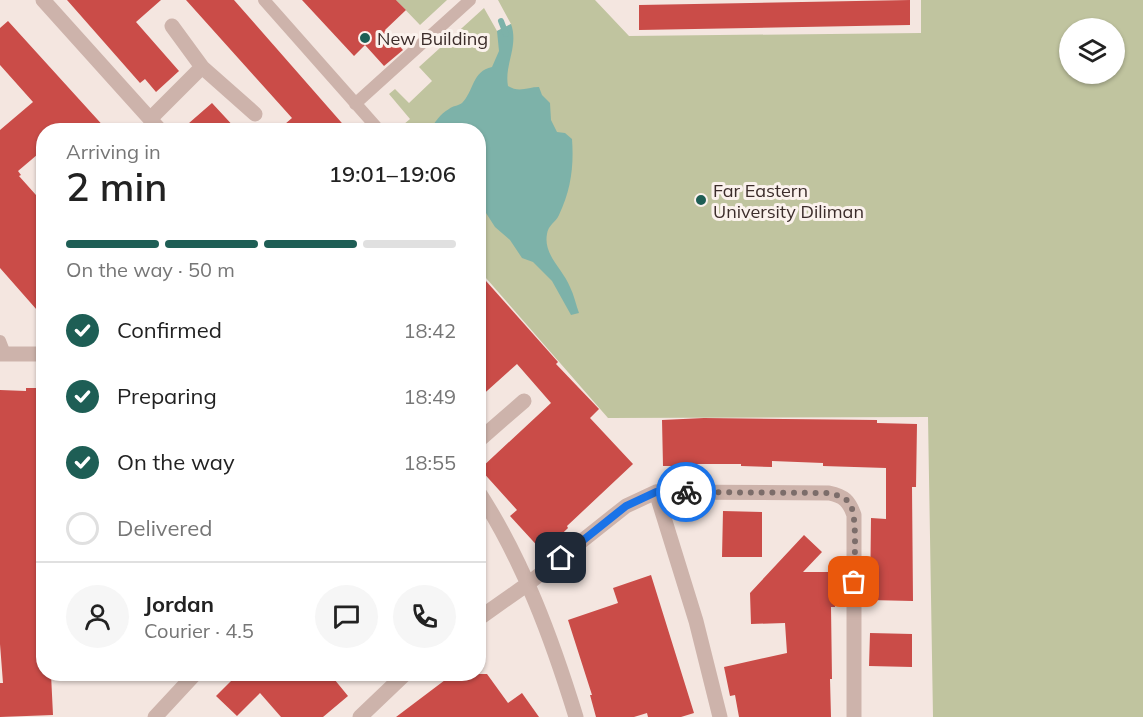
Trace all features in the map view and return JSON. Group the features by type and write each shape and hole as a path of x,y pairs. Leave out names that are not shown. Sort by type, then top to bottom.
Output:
{"street":[{"path":"43,0 153,123"},
{"path":"172,26 202,68 255,114"},
{"path":"157,123 202,68"},
{"path":"2,350 36,353"},
{"path":"486,434 524,401"},
{"path":"656,492 696,621 720,717"},
{"path":"486,614 626,506 656,492 829,493 840,495 850,503 854,515 854,717"},
{"path":"486,503 497,519 528,583 567,686 576,717"},
{"path":"155,717 188,681"},
{"path":"360,717 398,681"}],"lane":[{"path":"264,0 373,123"},
{"path":"355,104 470,0"}],"green space":[{"path":"396,0 447,0 420,25"},
{"path":"498,0 595,0 629,36 921,33 921,0 1143,0 1143,717 933,717 928,417 608,418 486,278 486,123 405,123 410,119 389,94 395,89 409,103 432,81 419,67 484,8 497,31 511,24"}],"water":[{"path":"511,24 513,48 507,78 508,86 520,89 539,87 542,95 550,103 551,120 557,132 565,133 572,139 572,168 569,187 559,215 548,231 547,242 551,255 567,280 579,313 571,315 552,281 533,262 522,258 510,240 495,227 486,213 486,123 435,123 443,113 462,103 477,77 485,69 492,67 499,51 497,31"}],"building":[{"path":"67,0 161,0 136,22 179,71 156,92 145,79 140,83"},
{"path":"186,0 234,0 342,123 286,123 292,118"},
{"name":"New Building","path":"302,0 396,0 406,10 385,30 403,50 384,66 365,45 354,56"},
{"path":"910,0 910,25 639,30 639,5"},
{"path":"8,21 101,123 36,123 36,156 18,171 21,175 19,176 36,195 36,309 0,268 0,130 33,102 0,65 0,28"},
{"path":"212,103 231,123 189,123"},
{"path":"486,281 558,362 556,364 599,409 590,418 633,464 567,526 568,528 543,552 510,516 517,510 486,476 486,463 551,403 517,364 486,392"},
{"path":"26,388 36,388 36,681 51,681 53,715 0,717 0,683 3,683 0,644 0,390 26,391"},
{"path":"704,418 877,420 877,423 917,424 916,487 912,487 913,601 870,600 871,518 886,519 886,468 823,466 823,463 772,461 772,467 741,466 741,464 663,466 662,420"},
{"path":"723,511 762,512 762,557 722,557"},
{"path":"804,535 822,552 803,572 834,572 835,607 831,607 831,717 739,717 735,695 730,696 724,667 787,653 785,623 751,624 750,593"},
{"path":"651,575 694,713 681,717 648,717 647,713 634,717 596,717 590,695 592,695 568,620 618,603 613,588"},
{"path":"870,633 912,634 912,667 869,666"},
{"path":"487,674 508,703 522,693 539,717 396,717 444,681 486,681"},
{"path":"231,681 336,681 348,696 323,717 281,717 260,693 237,716 216,696"}],"waterway":[{"path":"501,21 506,34"}],"way so far":[{"path":"686,492 840,495 850,503 854,515 854,582"}],"place":[{"name":"New Building","path":"365,38"},
{"name":"Far Eastern University Diliman","path":"701,200"}],"route":[{"path":"561,558 626,506 656,492 686,492"}]}
